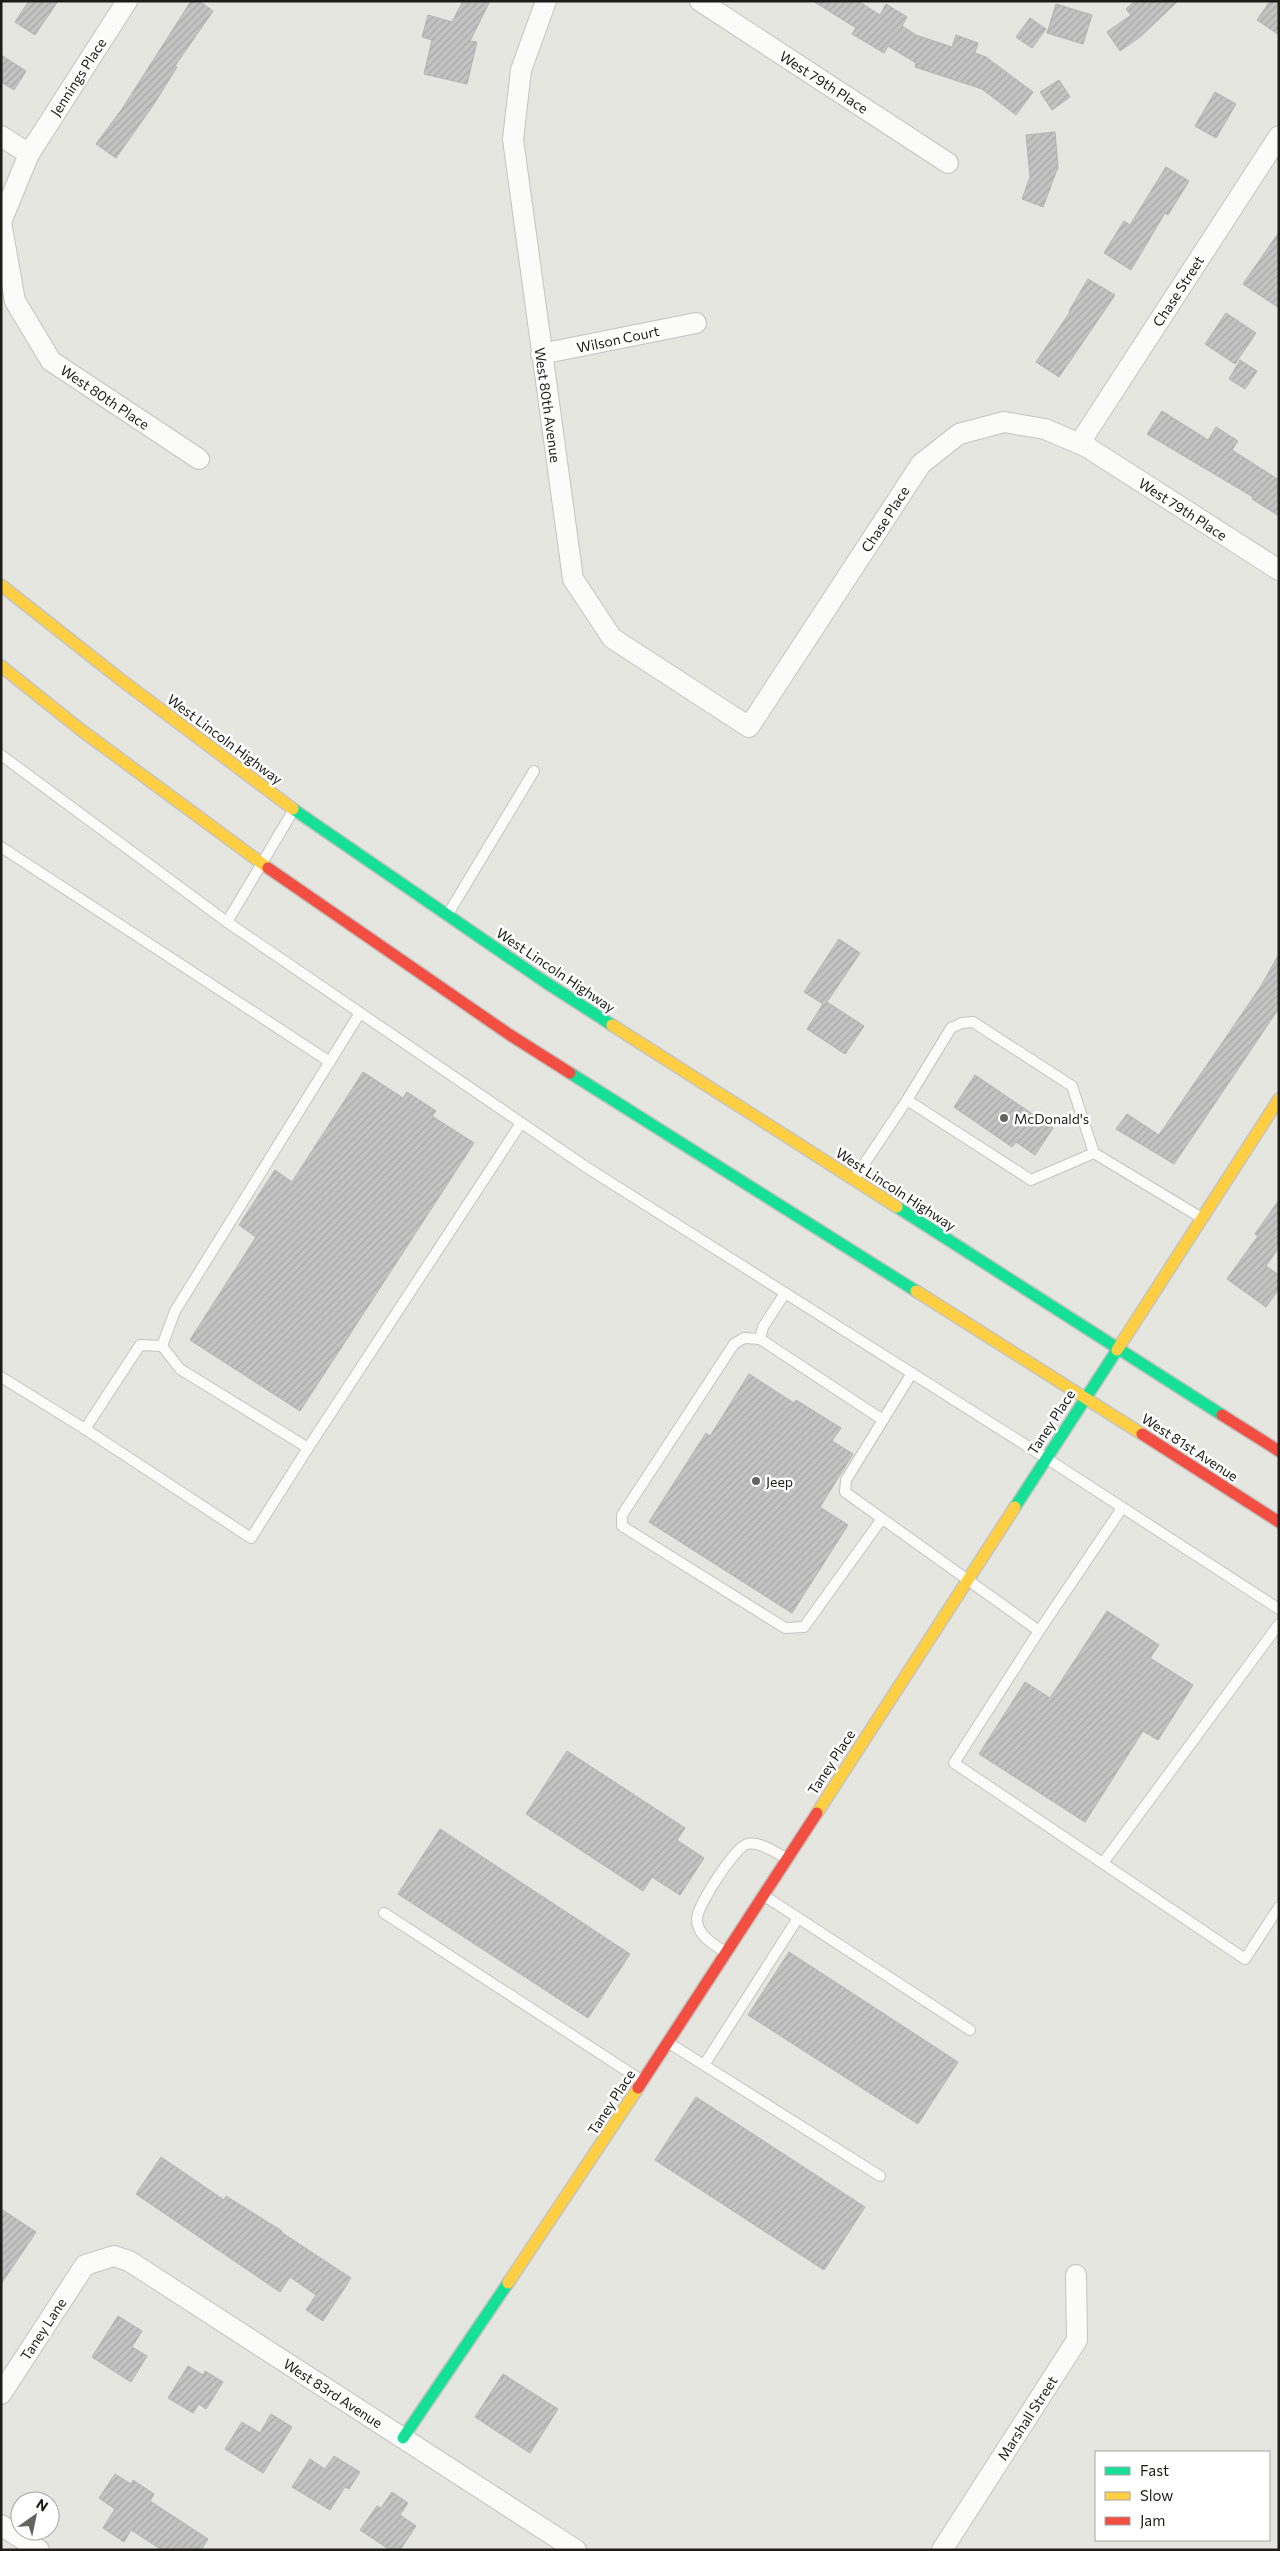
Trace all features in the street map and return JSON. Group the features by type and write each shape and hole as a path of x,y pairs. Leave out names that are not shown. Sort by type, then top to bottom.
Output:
{"main road":[{"name":"West Lincoln Highway","path":"1,585 120,679 294,810 546,982 1117,1348"},
{"path":"1,666 81,730 263,865 510,1035 1085,1397"},
{"name":"Taney Place","path":"402,2438 643,2082 966,1580 1279,1099"},
{"path":"1117,1348 1279,1451"},
{"name":"West 81st Avenue","path":"1085,1397 1279,1522"}],"street":[{"name":"Jennings Place","path":"29,154 127,1"},
{"name":"West 80th Avenue","path":"546,1 520,70 513,139 540,354 573,579 612,638 750,727"},
{"name":"West 79th Place","path":"700,1 948,163"},
{"path":"1,136 29,154"},
{"name":"Chase Street","path":"1087,447 1083,438 1279,136"},
{"name":"West 80th Place","path":"29,154 1,222 15,301 52,361 199,459"},
{"name":"Wilson Court","path":"540,354 696,323"},
{"name":"Chase Place","path":"750,727 921,464 959,434 1004,422 1045,429 1087,447"},
{"name":"West 79th Place","path":"1087,447 1279,570"},
{"name":"West 83rd Avenue","path":"85,2265 114,2256 129,2261 576,2550"},
{"name":"Taney Lane","path":"1,2394 85,2265"},
{"name":"Marshall Street","path":"942,2550 1077,2340 1076,2275"},
{"path":"1,2525 40,2550"}],"lane":[{"path":"1,755 227,922 586,1167 1046,1458 1279,1609"},
{"path":"448,915 534,771"},
{"path":"227,922 263,865 294,810"},
{"path":"1,847 330,1062"},
{"path":"162,1346 175,1311 360,1013"},
{"path":"853,1179 907,1100 951,1028 962,1023 973,1022 1072,1086 1094,1153 1201,1218"},
{"path":"907,1100 1031,1180 1094,1153"},
{"path":"1,1377 251,1538 521,1123"},
{"path":"760,1339 763,1327 785,1293"},
{"path":"881,1520 804,1627 785,1628 622,1526 622,1515 734,1344 744,1338 760,1339 883,1420"},
{"path":"85,1430 140,1345 162,1346 180,1369 308,1448"},
{"path":"912,1373 846,1480 845,1492 881,1520 1039,1631"},
{"path":"1122,1508 1039,1631 954,1763 1245,1959 1279,1907"},
{"path":"1103,1863 1279,1624"},
{"path":"726,1953 701,1934 697,1919 701,1905 736,1851 746,1844 758,1844 787,1858"},
{"path":"763,1895 970,2030"},
{"path":"384,1912 643,2082"},
{"path":"704,2065 798,1918"},
{"path":"668,2042 880,2176"}],"building":[{"path":"29,1 58,1 35,35 15,22"},
{"path":"191,1 199,1 213,11 175,66 177,67 154,104 116,158 96,144 122,109"},
{"path":"463,1 490,1 470,41 477,42 467,84 424,74 432,40 422,37 428,15 452,22"},
{"path":"813,1 858,1 880,15 886,4 907,17 902,26 916,35 952,47 956,35 978,43 975,53 986,57 1033,92 1016,115 982,89 915,67 916,63 888,46 884,53 852,34 856,28"},
{"path":"1135,1 1178,1 1140,37 1120,51 1107,32 1131,15 1126,9"},
{"path":"1270,1 1279,1 1279,35 1257,20"},
{"path":"1056,4 1092,15 1083,44 1047,33"},
{"path":"1030,18 1046,29 1032,48 1016,37"},
{"path":"1,55 26,71 14,90 1,82"},
{"path":"1059,80 1070,97 1052,110 1040,92"},
{"path":"1215,92 1236,104 1216,138 1195,126"},
{"path":"1055,132 1058,167 1043,207 1022,199 1030,177 1026,135"},
{"path":"1166,167 1189,181 1168,215 1165,213 1131,270 1104,253 1124,221 1130,225"},
{"path":"1279,232 1279,308 1243,284"},
{"path":"1088,279 1115,295 1059,377 1036,362 1070,312"},
{"path":"1226,313 1256,333 1235,364 1205,344"},
{"path":"1240,360 1257,371 1245,389 1229,379"},
{"path":"1162,411 1208,440 1216,427 1238,441 1232,450 1279,480 1279,516 1252,499 1253,497 1147,434"},
{"path":"839,939 860,953 827,1002 864,1026 845,1054 807,1029 823,1004 804,992"},
{"path":"1279,954 1279,1008 1174,1164 1116,1129 1127,1114 1159,1135 1261,986"},
{"path":"363,1072 403,1098 407,1092 436,1111 432,1116 474,1143 300,1411 190,1340 256,1237 239,1225 275,1170 292,1182"},
{"name":"McDonald's","path":"975,1075 1053,1128 1035,1155 1016,1142 1012,1147 954,1107"},
{"path":"1279,1200 1279,1247 1266,1266 1279,1275 1279,1289 1266,1307 1227,1279 1258,1236 1255,1234"},
{"name":"Jeep","path":"749,1374 794,1403 796,1400 841,1428 832,1441 853,1454 820,1507 848,1525 792,1613 649,1522 706,1433 710,1436"},
{"path":"1107,1611 1159,1645 1150,1658 1193,1685 1158,1740 1143,1731 1085,1822 979,1754 1025,1682 1050,1698"},
{"path":"567,1751 685,1828 677,1840 704,1858 680,1895 652,1877 643,1891 526,1814"},
{"path":"440,1829 630,1954 588,2018 398,1894"},
{"path":"789,1952 958,2062 918,2124 748,2015"},
{"path":"696,2097 865,2207 824,2270 655,2160"},
{"path":"161,2157 224,2200 226,2196 282,2231 351,2278 323,2321 306,2310 316,2295 290,2277 280,2292 136,2194"},
{"path":"1,2209 36,2232 1,2284"},
{"path":"118,2316 142,2331 132,2347 147,2356 131,2382 92,2357"},
{"path":"188,2366 203,2375 205,2371 223,2382 206,2409 199,2404 193,2413 168,2398"},
{"path":"503,2374 558,2409 530,2453 475,2417"},
{"path":"271,2414 292,2427 263,2473 225,2449 242,2422 260,2433"},
{"path":"334,2456 360,2472 349,2489 345,2487 330,2510 292,2487 310,2459 325,2469"},
{"path":"115,2474 131,2484 133,2480 154,2494 150,2501 208,2539 201,2550 162,2550 131,2530 124,2542 103,2528 115,2509 99,2498"},
{"path":"392,2492 408,2503 400,2515 416,2526 400,2550 390,2550 360,2530 377,2506 381,2508"}],"traffic: fast":[{"path":"293,809 545,982 612,1025"},
{"path":"570,1073 916,1291"},
{"path":"897,1207 1222,1415"},
{"path":"1015,1507 1117,1350"},
{"path":"403,2438 508,2283"}],"traffic: slow":[{"path":"1,585 120,679 293,809"},
{"path":"1,666 81,730 268,868"},
{"path":"612,1025 897,1207"},
{"path":"1117,1350 1279,1099"},
{"path":"916,1291 1142,1434"},
{"path":"817,1813 1015,1507"},
{"path":"508,2283 638,2088"}],"traffic: jam":[{"path":"268,868 510,1035 570,1073"},
{"path":"1222,1415 1279,1451"},
{"path":"1142,1434 1279,1522"},
{"path":"638,2088 817,1813"}],"place":[{"name":"McDonald's","path":"1004,1118"},
{"name":"Jeep","path":"756,1481"}]}
